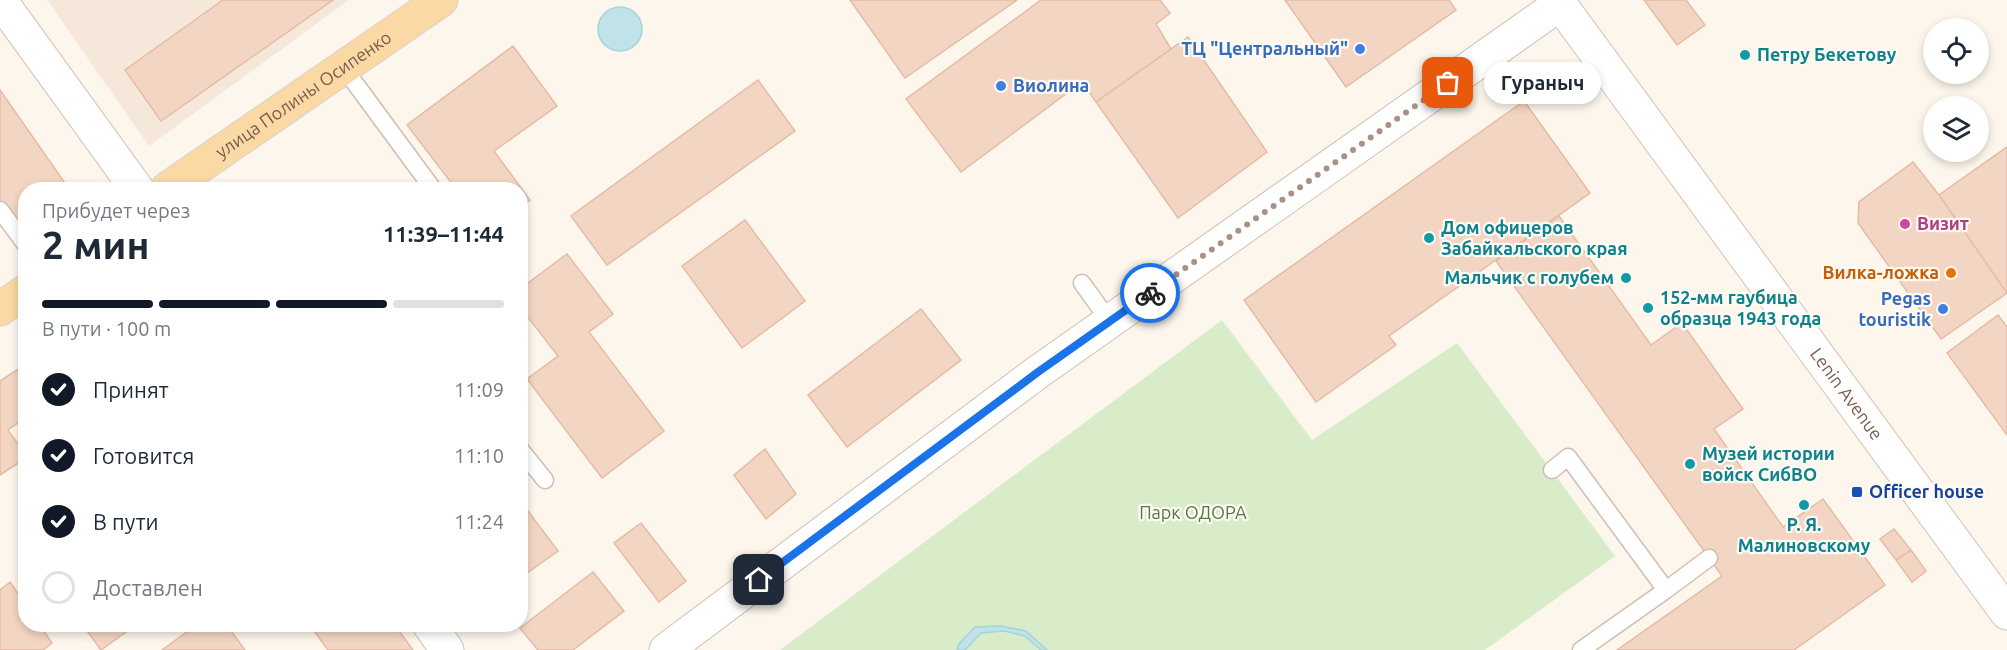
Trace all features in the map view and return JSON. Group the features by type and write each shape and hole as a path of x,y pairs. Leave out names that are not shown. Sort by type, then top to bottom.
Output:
{"main road":[{"name":"улица Полины Осипенко","path":"177,182 441,0"},
{"path":"0,309 18,297"}],"street":[{"path":"0,0 132,182"},
{"path":"666,650 1038,372 1559,2"},
{"name":"Lenin Avenue","path":"1559,2 2007,613"},
{"path":"435,632 447,650"}],"lane":[{"path":"343,67 428,182"},
{"path":"0,210 18,234"},
{"path":"1082,284 1110,322"},
{"path":"1552,470 1568,457 1666,590"},
{"path":"528,459 545,480"},
{"path":"1581,650 1709,558"}],"shaded area":[{"path":"47,0 349,0 149,146"}],"green space":[{"name":"Парк ОДОРА","path":"1222,320 1312,440 1457,343 1615,556 1485,650 780,650"}],"water":[{"path":"620,7 636,13 642,29 636,45 620,51 604,45 598,29 604,13"},
{"path":"1001,626 1026,631 1047,650 1041,650 1025,636 1004,631 981,633 965,650 957,650 959,644 975,627"}],"building":[{"path":"223,0 333,0 161,121 125,70"},
{"path":"850,0 1017,0 905,78"},
{"name":"Виолина","path":"1041,0 1160,0 1170,13 1156,24 1171,49 1096,102 1082,82 961,172 906,99"},
{"name":"ТЦ \"Центральный\"","path":"1285,0 1449,0 1456,10 1346,87"},
{"path":"1644,0 1686,0 1705,25 1677,45"},
{"path":"1188,37 1267,152 1178,218 1096,102"},
{"path":"513,46 557,106 494,151 517,182 451,182 407,125"},
{"path":"758,80 795,131 607,265 571,216"},
{"path":"0,90 64,182 18,182 18,220 15,222 0,200"},
{"name":"Дом офицеров Забайкальского края","path":"1524,101 1590,193 1389,336 1396,345 1316,402 1244,300"},
{"path":"2007,147 2007,293 1939,195 1989,162"},
{"path":"1913,162 1939,195 2007,293 1941,339 1858,223 1859,202"},
{"name":"Музей истории войск СибВО","path":"1559,216 1651,345 1682,323 1743,409 1714,429 1783,527 1823,499 1885,585 1794,650 1617,650 1722,576 1496,261"},
{"path":"745,220 805,301 742,348 682,266"},
{"path":"567,254 613,314 589,332 664,431 602,478 528,380 558,356 528,317 528,283"},
{"path":"921,309 961,360 847,447 808,395"},
{"path":"1998,315 2007,327 2007,435 1947,353"},
{"path":"18,369 18,423 8,430 18,444 18,463 0,475 0,381"},
{"path":"765,449 796,494 766,519 734,475"},
{"path":"528,511 558,551 528,572"},
{"path":"641,523 686,581 659,602 614,543"},
{"path":"1894,529 1911,550 1896,560 1880,539"},
{"path":"1911,550 1926,571 1912,582 1896,560"},
{"path":"593,572 624,611 573,650 538,650 523,632 528,632 528,622"},
{"path":"10,582 18,594 18,632 44,632 52,643 43,650 0,650 0,590"},
{"path":"88,632 126,632 101,650"},
{"path":"187,632 232,632 245,650 162,650"},
{"path":"315,632 400,632 413,650 328,650"}],"way so far":[{"path":"1150,293 1448,83"}],"place":[{"name":"ТЦ \"Центральный\"","path":"1360,49"},
{"name":"Петру Бекетову","path":"1745,55"},
{"name":"Гураныч","path":"1448,83"},
{"name":"Виолина","path":"1001,86"},
{"name":"Визит","path":"1905,224"},
{"name":"Дом офицеров Забайкальского края","path":"1429,238"},
{"name":"Вилка-ложка","path":"1951,273"},
{"name":"Мальчик с голубем","path":"1626,278"},
{"name":"152-мм гаубица образца 1943 года","path":"1648,308"},
{"name":"Pegas touristik","path":"1943,309"},
{"name":"Музей истории войск СибВО","path":"1690,464"},
{"name":"Officer house","path":"1857,492"},
{"name":"Р. Я. Малиновскому","path":"1804,505"}],"route":[{"path":"759,580 1038,372 1150,293"}]}
